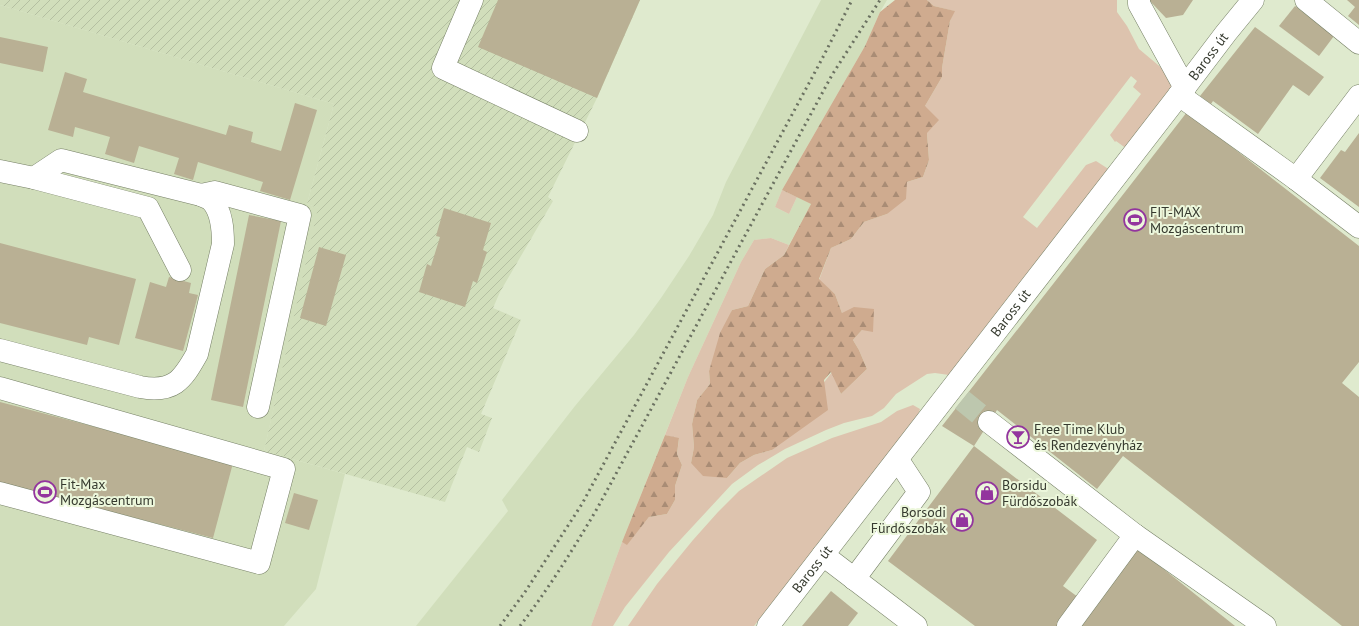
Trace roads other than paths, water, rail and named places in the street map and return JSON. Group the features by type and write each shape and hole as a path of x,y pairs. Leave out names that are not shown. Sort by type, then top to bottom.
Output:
{"street":[{"path":"472,0 443,68 577,131"},
{"path":"1139,0 1139,4 1182,92 1359,227"},
{"name":"Baross út","path":"768,626 898,460 956,396 1226,33 1253,0"},
{"path":"1306,0 1359,43"},
{"path":"1296,178 1359,96"},
{"path":"0,350 140,387 154,389 174,385 189,369 197,354 223,244 222,225 217,210 212,200 201,195 61,160 34,178"},
{"path":"0,171 34,178 148,208 180,270"},
{"path":"201,195 216,192 300,215 258,407"},
{"path":"0,388 284,469 259,563 0,493"},
{"path":"989,422 1135,535 1266,626"},
{"path":"854,579 919,492 898,460"},
{"path":"1068,626 1135,535"},
{"path":"823,555 916,626"}],"tunnel":[{"path":"962,400 989,422"}],"railway":[{"path":"500,626 525,592 582,504 822,59 852,0"},
{"path":"520,626 561,568 598,507 832,75 880,0"}],"place":[{"name":"FIT-MAX Mozgáscentrum","path":"1135,220"},
{"name":"Free Time Klub és Rendezvényház","path":"1018,437"},
{"name":"Fit-Max Mozgáscentrum","path":"45,492"},
{"name":"Borsidu Fürdőszobák","path":"987,493"},
{"name":"Borsodi Fürdőszobák","path":"962,520"}]}
